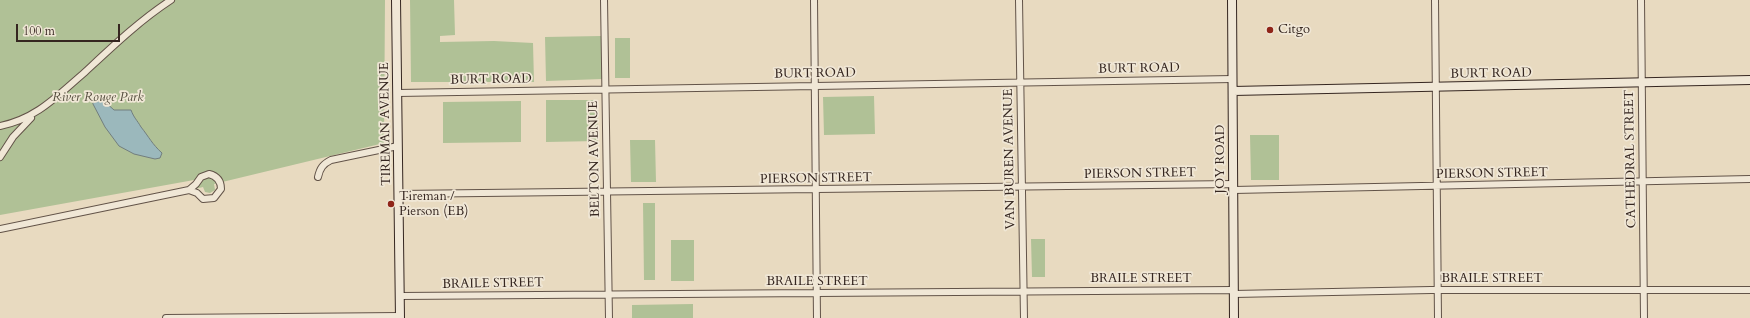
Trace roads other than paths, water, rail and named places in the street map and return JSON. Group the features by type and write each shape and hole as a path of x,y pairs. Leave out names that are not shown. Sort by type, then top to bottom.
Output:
{"street":[{"path":"0,157 13,137 22,127 142,21 171,0"},
{"name":"TIREMAN AVENUE","path":"396,0 400,317"},
{"name":"BELTON AVENUE","path":"604,0 609,318"},
{"path":"814,0 817,318"},
{"name":"VAN BUREN AVENUE","path":"1019,0 1024,318"},
{"name":"JOY ROAD","path":"1232,0 1234,318"},
{"path":"1435,0 1438,318"},
{"name":"CATHEDRAL STREET","path":"1641,0 1644,318"},
{"name":"BURT ROAD","path":"398,93 1233,79"},
{"name":"BURT ROAD","path":"1233,92 1750,80"},
{"path":"0,126 22,120 42,109"},
{"path":"318,177 320,169 324,163 331,160 398,146"},
{"path":"0,229 190,190 200,177 209,174 217,178 221,185 220,193 210,200 203,198 190,190"},
{"name":"PIERSON STREET","path":"399,194 1022,187 1436,186 1750,179"},
{"name":"BRAILE STREET","path":"400,296 817,294 1024,291 1234,292 1437,290 1750,290"},
{"path":"166,318 400,317"}],"water":[{"path":"95,99 104,101 114,110 131,110 141,127 162,153 160,158 155,159 134,154 119,146 105,127 93,104"}],"place":[{"name":"Citgo","path":"1270,30"},
{"name":"Tireman / Pierson (EB)","path":"391,204"}],"park label":[{"name":"River Rouge Park","path":"98,98"}]}
